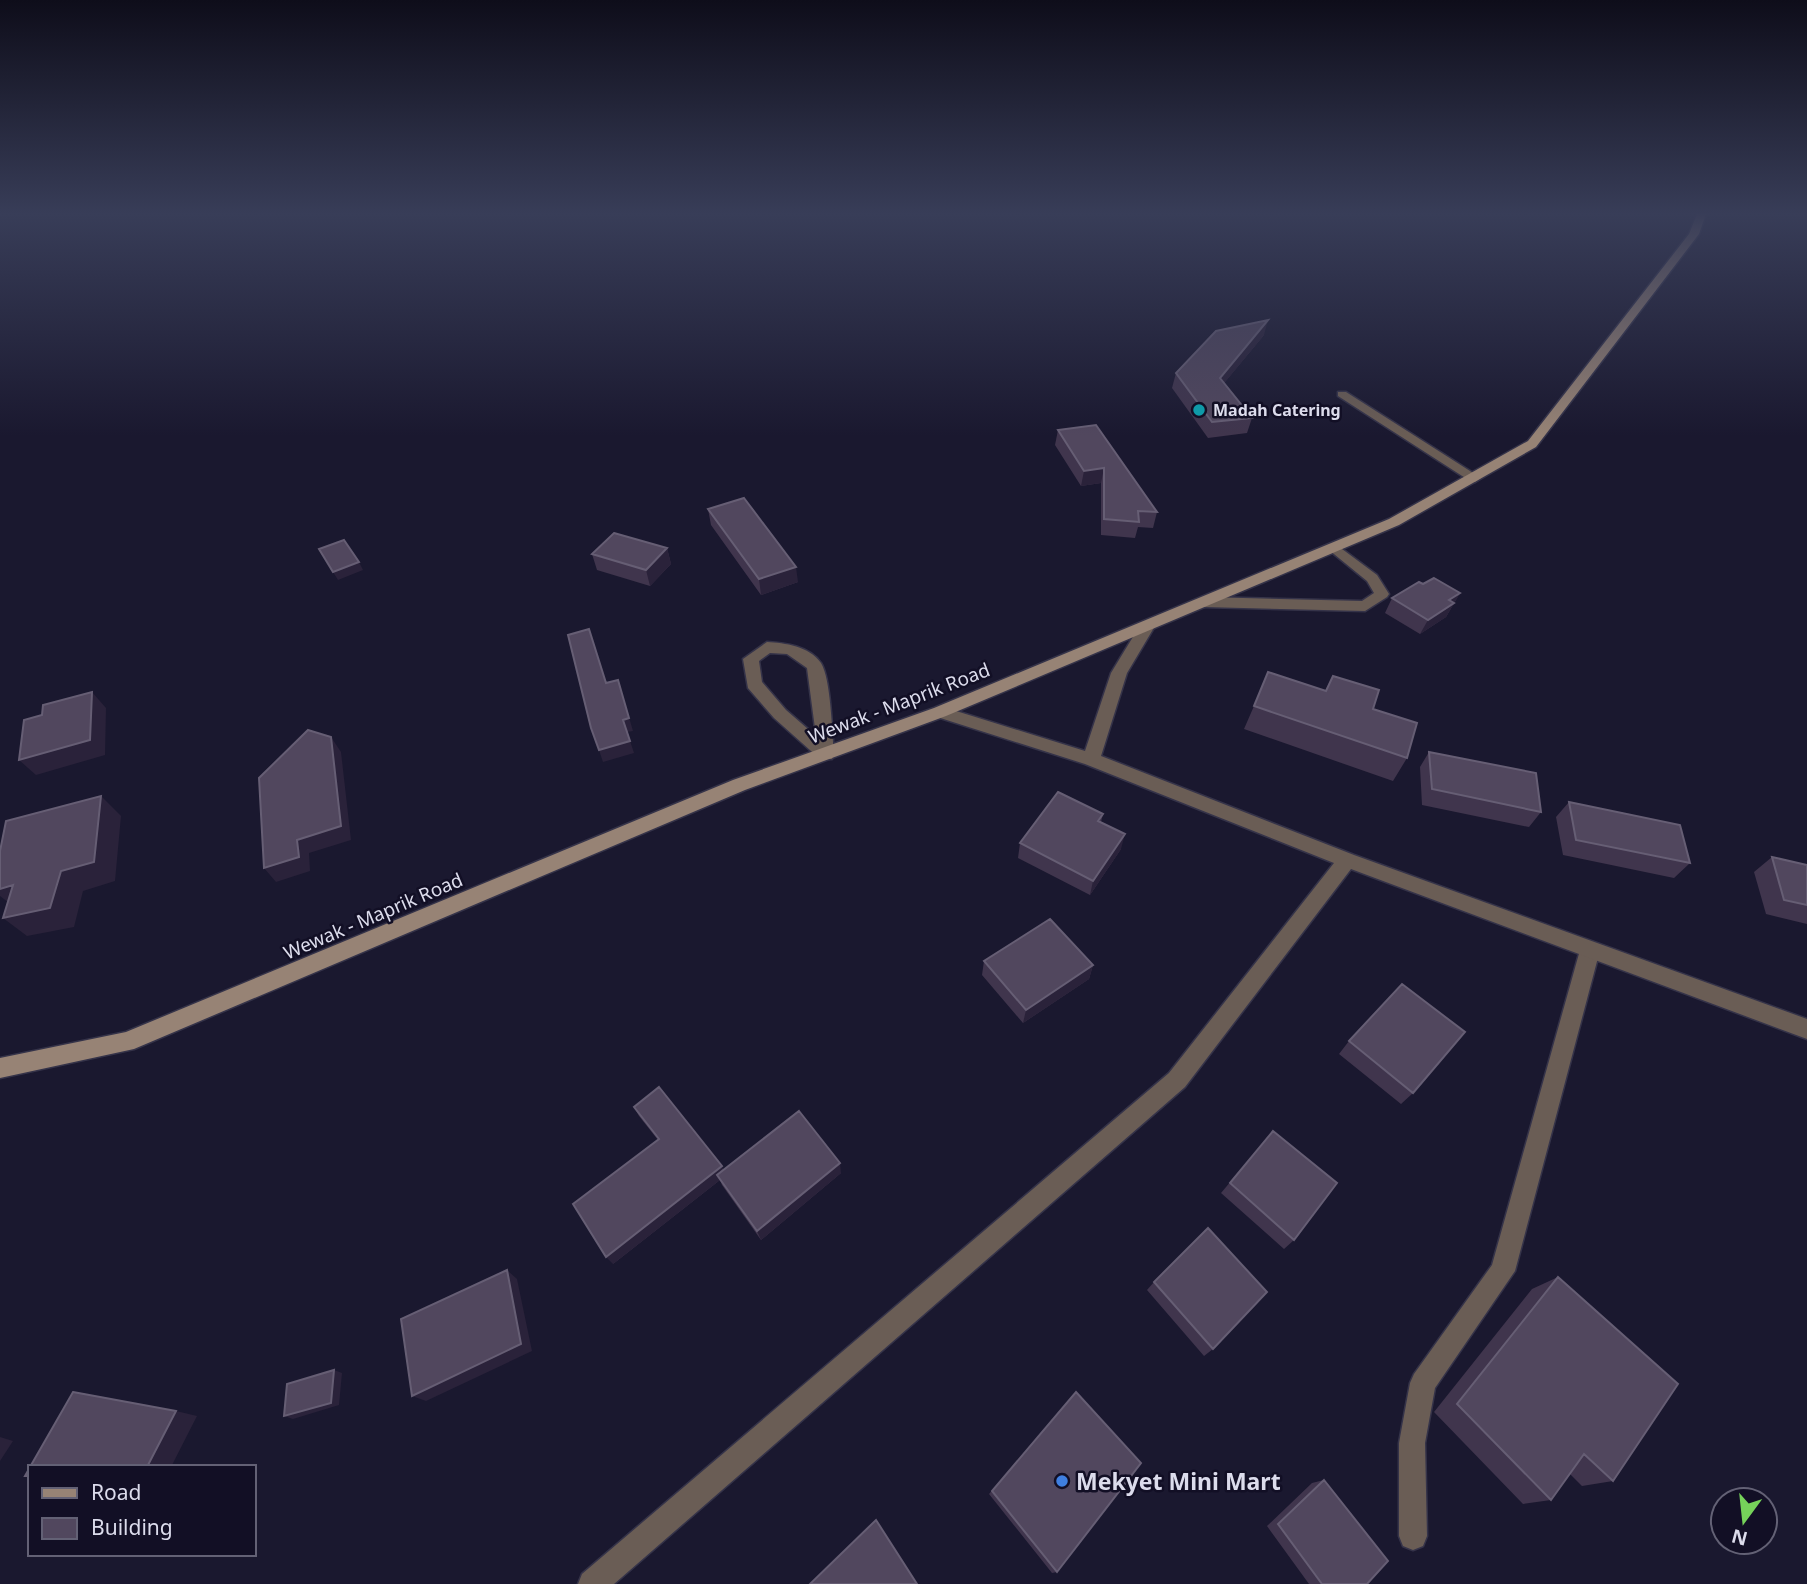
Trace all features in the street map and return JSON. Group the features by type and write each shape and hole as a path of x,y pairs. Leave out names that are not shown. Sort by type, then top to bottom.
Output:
{"main road":[{"name":"Wewak - Maprik Road","path":"0,1068 127,1042 739,785 940,712 1394,522 1532,444 1652,288"}],"street":[{"path":"1342,394 1475,478"},
{"path":"1204,602 1365,606 1382,594 1372,578 1334,547"},
{"path":"1091,759 1119,673 1147,626"},
{"path":"767,647 791,649 814,665 821,698 826,754 780,714 754,684 751,659 767,647"},
{"path":"940,712 1091,759 1347,860 1807,1029"},
{"path":"592,1584 1177,1080 1347,860"},
{"path":"1413,1536 1412,1443 1423,1383 1503,1271 1590,950"}],"building":[{"path":"1268,320 1220,378 1252,418 1212,422 1176,373 1216,331"},
{"path":"1096,425 1157,512 1138,511 1139,522 1104,519 1104,468 1084,471 1058,430"},
{"path":"744,498 796,567 759,579 708,509"},
{"path":"614,533 667,548 646,570 592,554"},
{"path":"344,540 359,562 333,572 319,549"},
{"path":"1434,578 1460,593 1449,600 1454,603 1428,620 1392,598 1419,582 1423,584"},
{"path":"589,629 606,683 618,680 629,718 623,720 630,741 599,750 568,635"},
{"path":"1268,672 1326,691 1333,676 1379,690 1373,709 1417,723 1407,758 1254,706"},
{"path":"92,692 90,740 19,760 24,720 42,715 43,705"},
{"path":"308,730 331,737 341,826 297,840 299,857 264,868 259,778"},
{"path":"1429,752 1536,773 1541,812 1432,789"},
{"path":"1058,792 1103,814 1098,821 1125,834 1093,881 1020,843"},
{"path":"101,796 94,862 61,871 50,908 3,918 13,885 0,889 0,851 6,821"},
{"path":"1569,802 1680,825 1690,863 1576,840"},
{"path":"1772,857 1807,865 1807,905 1784,900"},
{"path":"1050,919 1093,965 1026,1010 984,961"},
{"path":"1402,984 1465,1032 1413,1093 1349,1041"},
{"path":"659,1087 722,1166 606,1257 573,1204 659,1139 634,1107"},
{"path":"799,1111 840,1163 757,1231 717,1175"},
{"path":"1273,1131 1337,1183 1294,1240 1230,1183"},
{"path":"1208,1228 1267,1292 1213,1349 1154,1282"},
{"path":"507,1270 521,1344 412,1396 401,1319"},
{"path":"1558,1277 1678,1384 1613,1481 1584,1454 1551,1500 1457,1404"},
{"path":"334,1370 331,1403 284,1416 287,1384"},
{"path":"73,1392 176,1411 148,1465 31,1465"},
{"name":"Mekyet Mini Mart","path":"1076,1392 1141,1463 1057,1572 992,1491"},
{"path":"1324,1480 1388,1561 1367,1584 1322,1584 1278,1524"},
{"path":"876,1520 917,1584 810,1584"}],"place":[{"name":"Madah Catering","path":"1199,410"},
{"name":"Mekyet Mini Mart","path":"1062,1481"}]}
